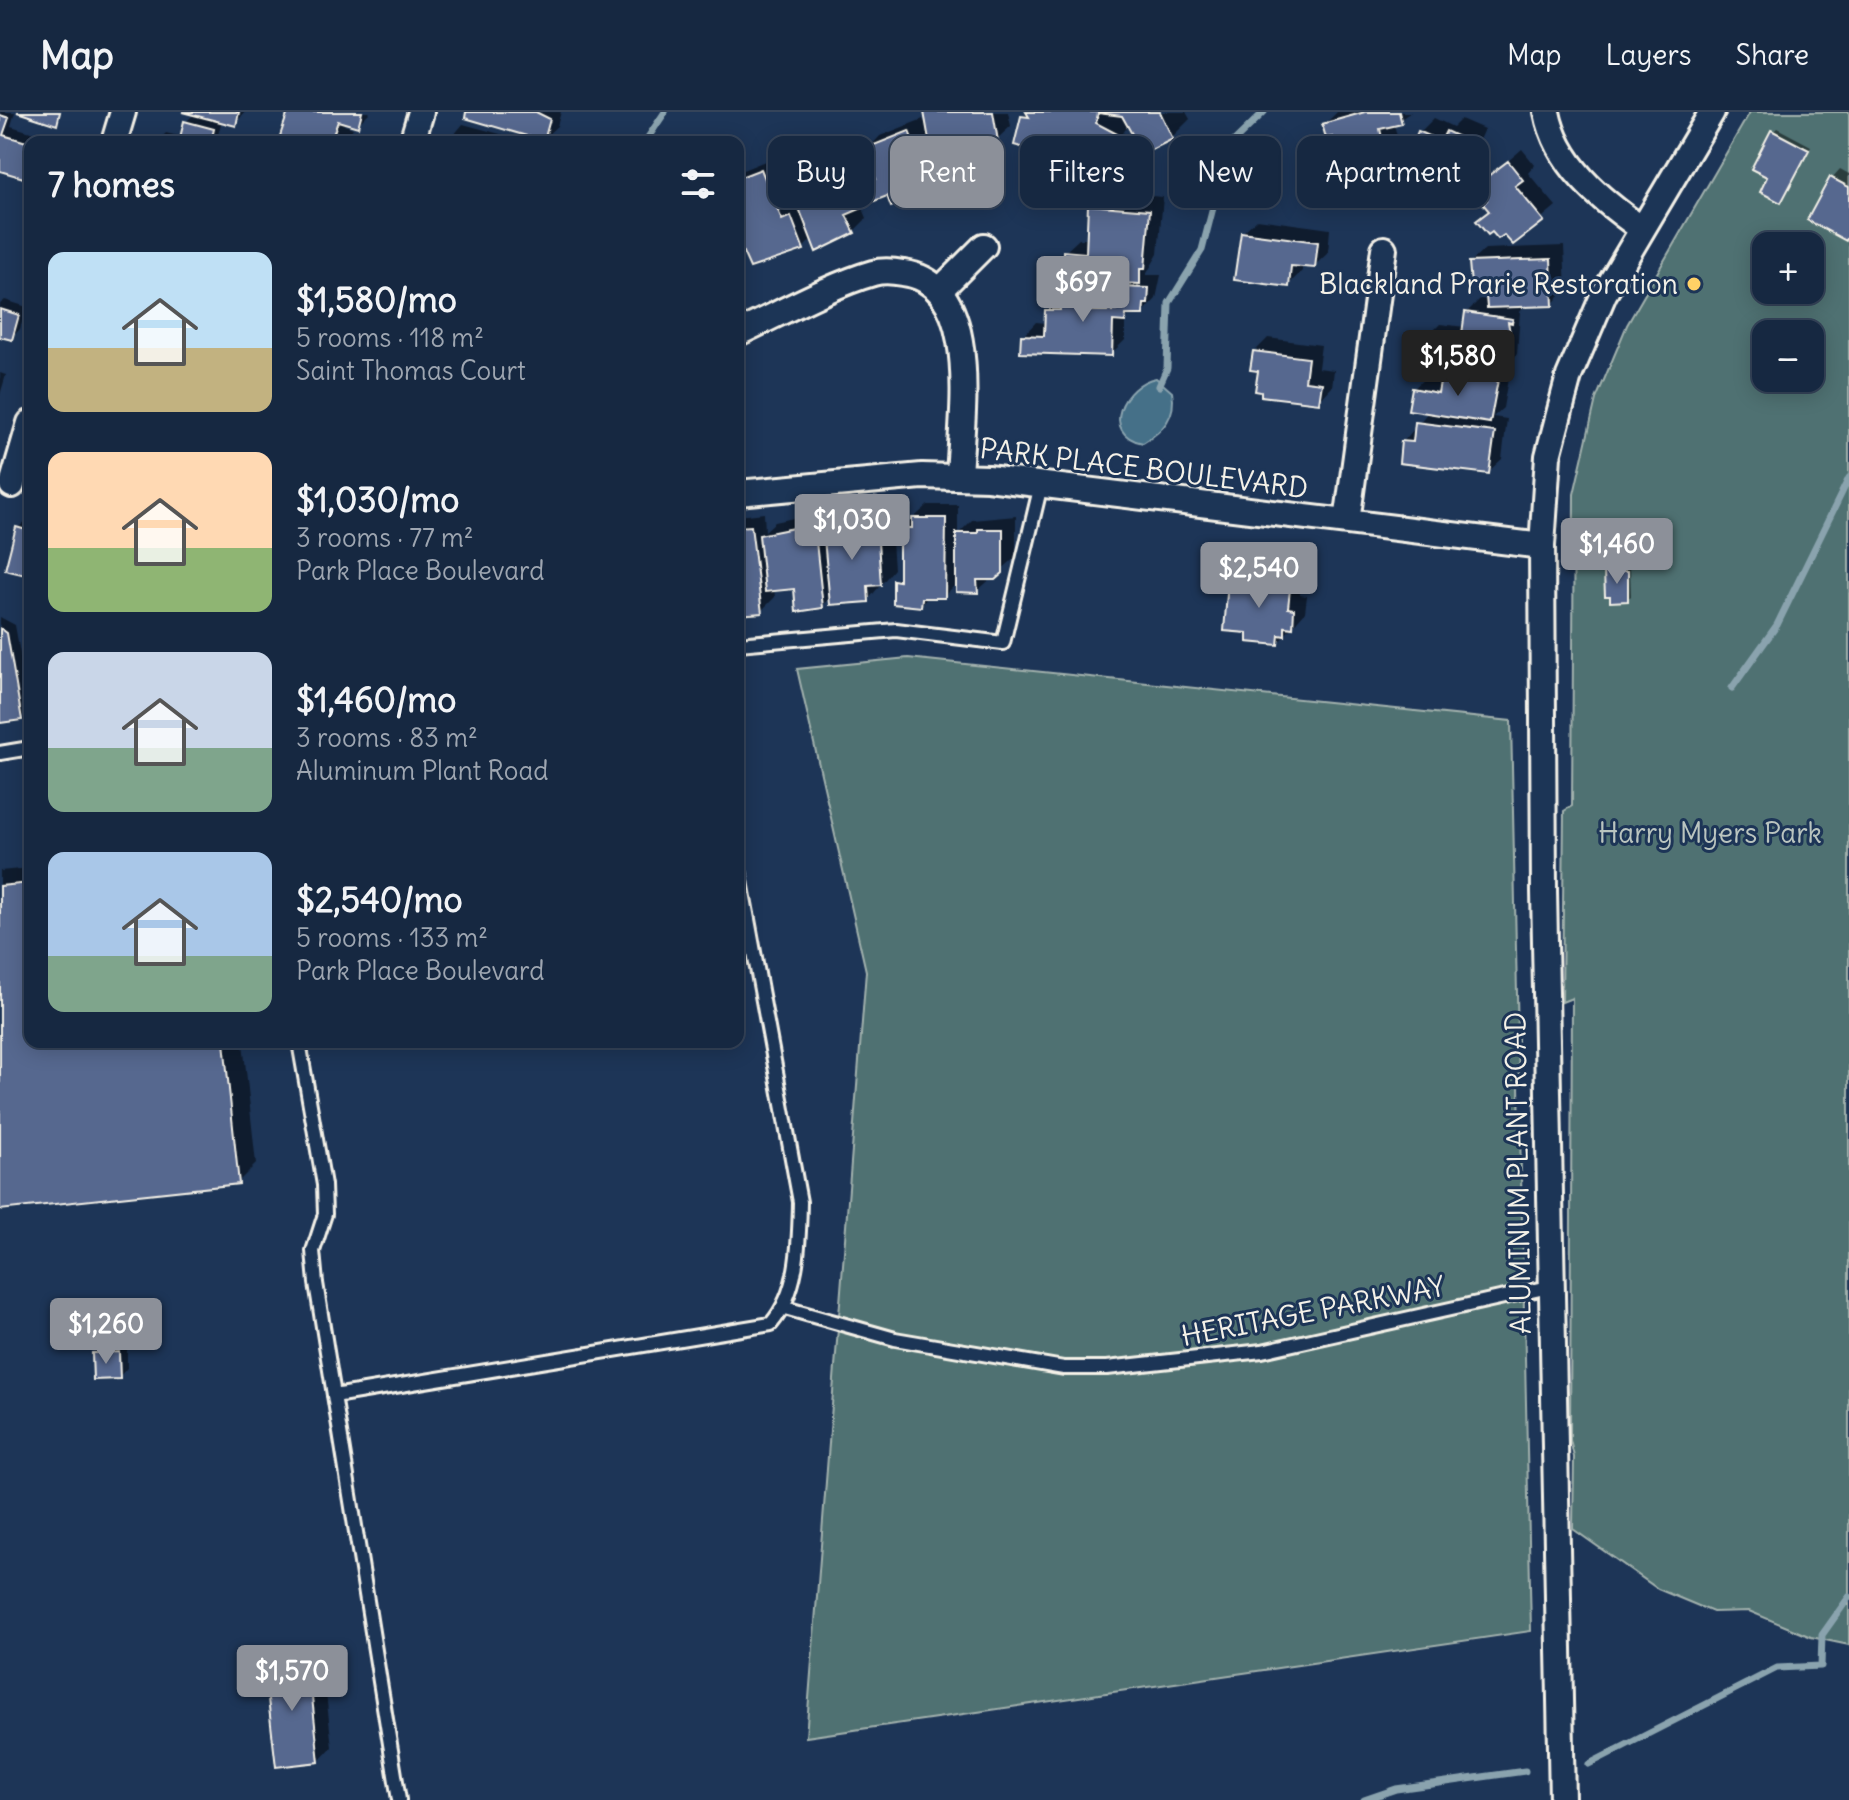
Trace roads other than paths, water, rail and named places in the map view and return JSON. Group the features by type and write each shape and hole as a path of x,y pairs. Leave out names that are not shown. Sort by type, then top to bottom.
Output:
{"street":[{"path":"116,136 123,112"},
{"path":"414,136 421,112"},
{"path":"1547,112 1571,166 1609,206 1642,229"},
{"name":"ALUMINUM PLANT ROAD","path":"1562,1800 1549,1287 1542,546 1548,456 1569,376 1604,294 1712,112"},
{"path":"940,290 984,246"},
{"path":"1347,522 1384,249"},
{"path":"744,330 874,272 916,274 940,290 958,324 961,352 959,477"},
{"path":"14,485 24,446"},
{"name":"PARK PLACE BOULEVARD","path":"744,492 922,476 959,477 1542,546"}],"lane":[{"path":"744,643 896,630 1003,643 1041,485"},
{"path":"0,753 24,749"},
{"path":"334,1396 771,1324 785,1308 799,1248 800,1202 744,898"},
{"path":"300,1048 324,1185 325,1214 313,1251 399,1800"},
{"name":"HERITAGE PARKWAY","path":"785,1308 895,1339 1064,1368 1107,1368 1262,1351 1549,1287"}],"water":[{"path":"1156,378 1172,392 1172,408 1167,422 1143,443 1130,438 1122,430 1119,420 1121,409 1134,389"}],"waterway":[{"path":"649,136 665,112"},
{"path":"1159,386 1167,368 1169,303 1202,250 1229,146 1264,112"},
{"path":"1732,688 1777,625 1849,478"},
{"path":"1589,1764 1777,1668 1821,1666 1822,1635 1849,1597"},
{"path":"1364,1800 1396,1789 1525,1771"}],"place":[{"name":"Blackland Prarie Restoration","path":"1694,284"}],"park label":[{"name":"Harry Myers Park","path":"1710,833"}]}
